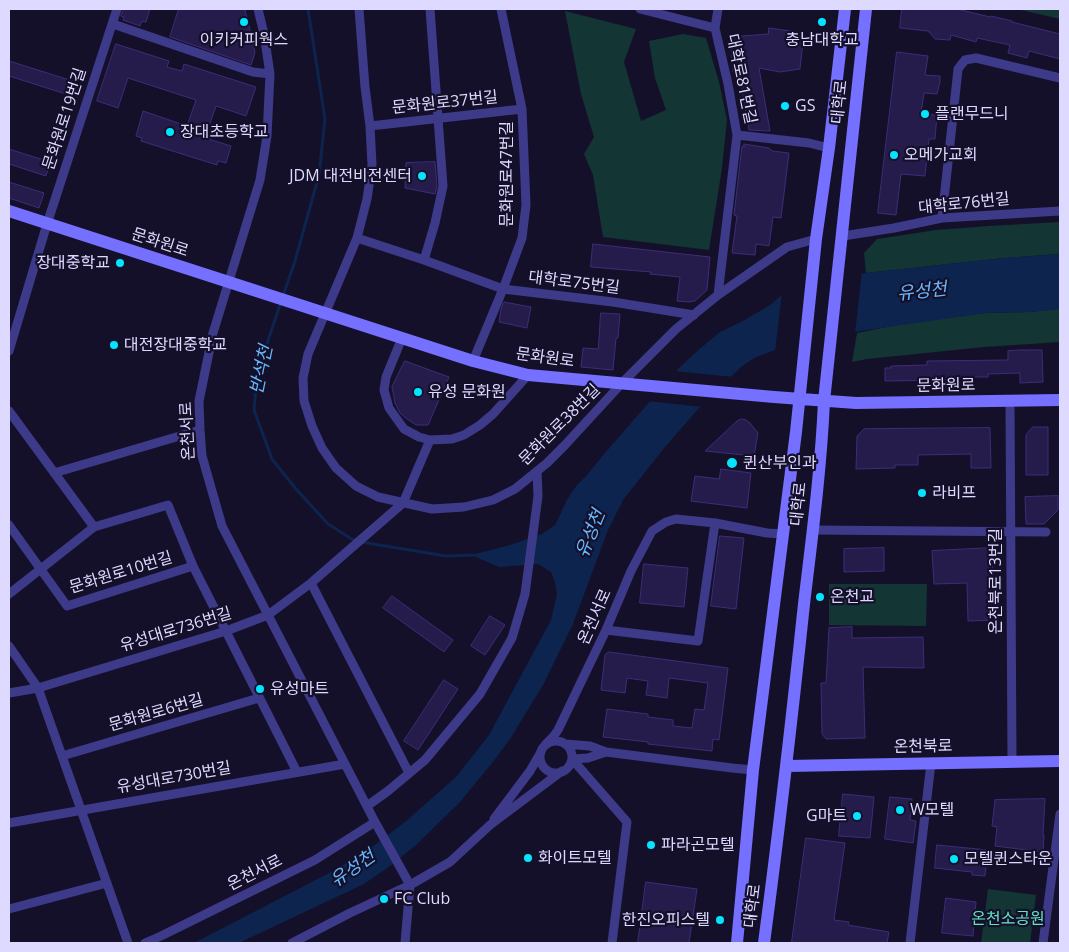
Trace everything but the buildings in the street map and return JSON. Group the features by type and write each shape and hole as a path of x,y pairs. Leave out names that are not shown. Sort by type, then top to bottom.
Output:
{"street":[{"name":"문화원로19번길","path":"47,224 117,9"},
{"name":"온천서로","path":"258,9 270,74 268,136 252,210 213,332 199,401 202,456 222,526 375,822 410,885"},
{"name":"문화원로37번길","path":"326,313 358,238 372,165 359,9"},
{"path":"424,260 443,186 430,9"},
{"name":"문화원로47번길","path":"473,361 522,238 526,205 522,109 501,9"},
{"name":"대학로81번길","path":"640,9 667,12 715,28"},
{"name":"대학로81번길","path":"718,9 715,28 737,135 809,143 828,148"},
{"name":"대학로","path":"737,943 753,770 800,399 816,239 845,9"},
{"name":"대학로","path":"764,943 787,766 813,530 823,435 824,401 866,9"},
{"path":"113,24 253,72 270,74"},
{"path":"942,218 958,69 965,60 976,58 1060,78"},
{"name":"문화원로37번길","path":"370,126 522,109"},
{"path":"718,295 737,135"},
{"name":"문화원로","path":"9,211 473,361 528,374 856,403 1060,400"},
{"name":"대학로76번길","path":"843,236 942,218 1060,211"},
{"path":"9,351 47,224"},
{"name":"대학로75번길","path":"358,238 503,289 613,302 694,315"},
{"path":"694,315 718,295 787,247 816,239"},
{"name":"문화원로38번길","path":"326,313 308,354 303,378 304,401 322,448 336,468 356,486 378,497 432,509 464,507 493,500 515,489 537,472 565,445 622,383 676,329 694,315"},
{"path":"402,338 386,377 384,390 389,408 404,429 419,437 430,440 452,439 464,435 480,425 492,414 528,374"},
{"name":"온천북로13번길","path":"1010,401 1012,761"},
{"path":"9,411 94,528"},
{"path":"54,473 200,430"},
{"path":"404,503 430,440"},
{"path":"367,806 425,760 480,694 512,638 525,594 538,496 537,472"},
{"name":"유성대로736번길","path":"9,693 38,688 226,631 268,615 311,583 404,503"},
{"path":"9,594 94,528 168,505 193,566 297,772"},
{"name":"대학로","path":"666,522 676,519 715,523 767,533 783,534"},
{"name":"온천서로","path":"546,744 558,730 606,630 631,571 652,531 666,522"},
{"path":"606,630 698,641 715,523"},
{"name":"문화원로10번길","path":"9,525 67,606 193,566"},
{"path":"813,530 1046,532"},
{"path":"311,583 410,773"},
{"path":"9,646 38,688 128,943"},
{"name":"문화원로6번길","path":"62,756 259,698"},
{"path":"558,730 558,737 570,748 572,759 627,822 612,943"},
{"path":"490,825 530,771 546,744 556,741 590,746 606,752 753,770"},
{"path":"541,752 541,762 548,770 562,771"},
{"path":"572,759 588,758 606,752"},
{"path":"292,943 410,885 450,862 490,825 567,768 572,759"},
{"name":"온천북로","path":"787,766 1060,761"},
{"path":"910,943 931,763"},
{"name":"유성대로730번길","path":"9,823 345,764"},
{"path":"1043,943 1060,814"},
{"name":"온천서로","path":"144,943 315,860 375,822"},
{"path":"9,909 107,883"},
{"path":"405,943 410,885"}],"green space":[{"path":"1017,9 1060,9 1060,19"},
{"path":"565,11 636,29 624,62 641,121 666,110 655,78 649,41 683,34 706,38 719,82 727,120 722,168 709,250 603,237 593,175 584,154 594,137 581,94"},
{"path":"1060,222 1060,254 866,273 864,253 877,239 936,230"},
{"path":"1060,309 1060,342 984,347 852,362 857,333 907,323 986,313"},
{"path":"829,584 927,584 926,626 829,625"},
{"name":"온천소공원","path":"988,889 1036,895 1030,943 981,943"}],"water":[{"name":"유성천","path":"1060,254 1060,309 986,313 860,331 777,349 754,358 741,367 699,408 623,500 608,530 573,624 543,685 510,739 460,802 416,845 364,884 239,943 194,943 331,872 368,850 405,822 456,777 489,735 551,620 557,594 551,572 538,564 499,567 471,555 542,534 555,525 568,498 577,485 679,368 720,332 770,305 790,288 866,273"}],"pier":[{"path":"862,271 855,334 775,352 782,292 790,285"},
{"path":"673,371 734,377 703,407 647,401"}],"waterway":[{"name":"반석천","path":"283,296 295,261 319,175 325,119 308,9"},
{"name":"반석천","path":"281,302 257,373 254,410 272,459 328,524 355,541 446,556 473,555"}],"place":[{"name":"이키커피웍스","path":"244,22"},
{"name":"충남대학교","path":"822,22"},
{"name":"GS","path":"785,106"},
{"name":"플랜무드니","path":"925,114"},
{"name":"장대초등학교","path":"170,132"},
{"name":"오메가교회","path":"894,155"},
{"name":"JDM 대전비전센터","path":"422,176"},
{"name":"장대중학교","path":"120,263"},
{"name":"대전장대중학교","path":"114,345"},
{"name":"유성 문화원","path":"418,392"},
{"name":"퀸산부인과","path":"732,463"},
{"name":"라비프","path":"922,493"},
{"name":"온천교","path":"820,597"},
{"name":"유성마트","path":"260,689"},
{"name":"W모텔","path":"900,810"},
{"name":"G마트","path":"857,816"},
{"name":"파라곤모텔","path":"651,845"},
{"name":"화이트모텔","path":"528,858"},
{"name":"모텔퀸스타운","path":"954,859"},
{"name":"FC Club","path":"384,899"},
{"name":"한진오피스텔","path":"720,920"}]}
